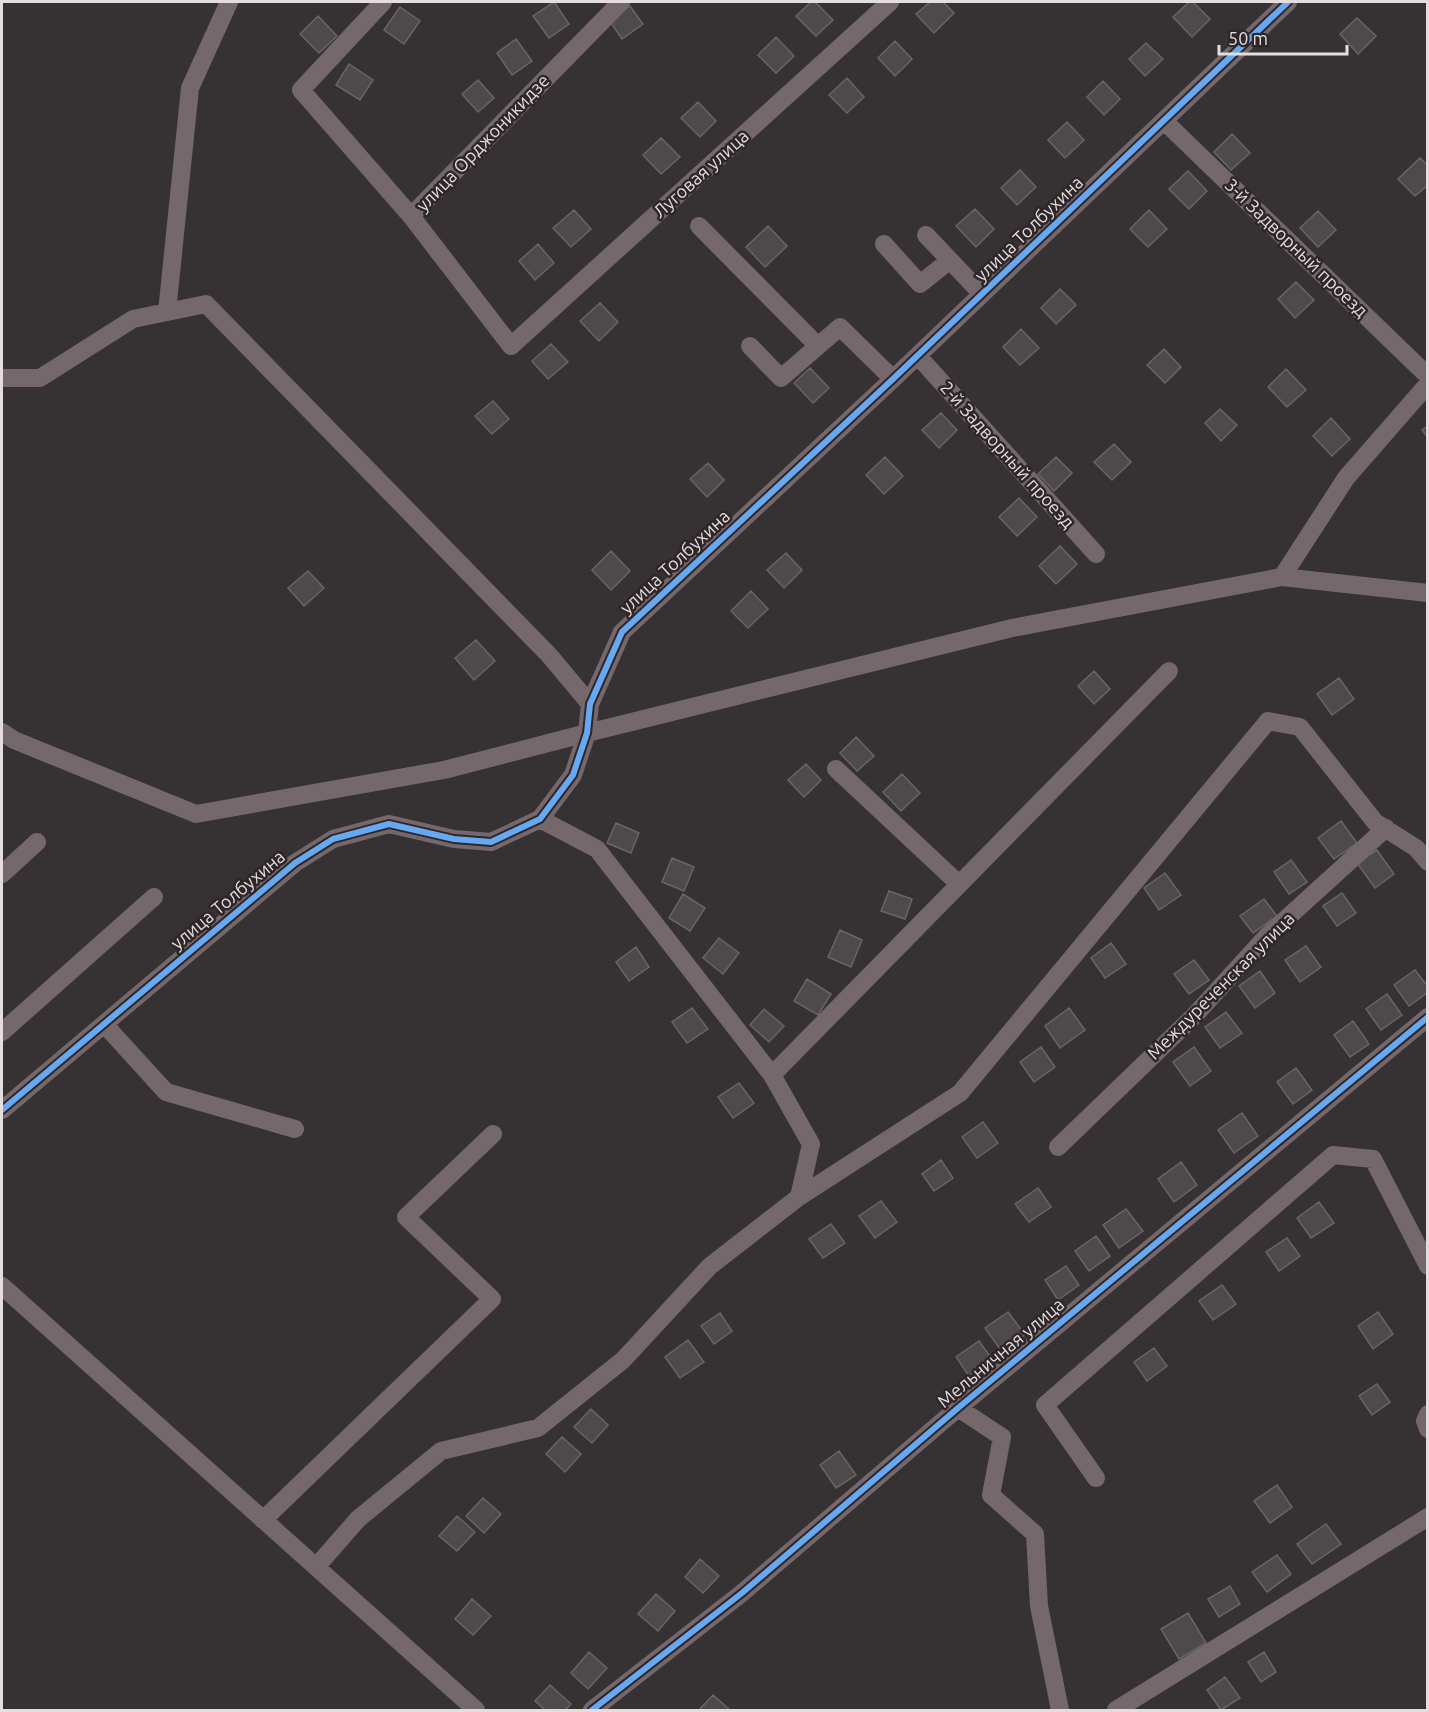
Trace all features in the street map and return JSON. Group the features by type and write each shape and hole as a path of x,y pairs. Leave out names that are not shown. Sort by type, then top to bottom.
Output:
{"street":[{"path":"167,312 190,88 229,2"},
{"name":"улица Орджоникидзе","path":"383,2 302,90 411,216 621,2"},
{"name":"Луговая улица","path":"411,216 511,346 890,2"},
{"name":"улица Толбухина","path":"2,1110 295,863 333,839 389,824 454,839 491,842 540,819 573,775 588,733 590,704 622,632 918,356 1288,2"},
{"name":"3-й Задворный проезд","path":"1164,121 1428,376"},
{"path":"699,226 818,346"},
{"path":"926,235 982,294"},
{"path":"884,244 920,284 950,260"},
{"path":"2,378 40,378 133,319 206,304 549,655 590,704"},
{"path":"750,346 781,378 840,327 893,379"},
{"name":"2-й Задворный проезд","path":"918,356 1096,554"},
{"path":"1282,577 1346,478 1428,384"},
{"path":"2,732 14,740 196,814 444,770 1012,628 1282,577 1428,593"},
{"path":"772,1075 1169,671"},
{"path":"316,1567 358,1519 441,1451 538,1428 623,1360 710,1266 800,1197 960,1093 1268,721 1300,727 1375,822 1416,848 1428,862"},
{"path":"836,769 959,884"},
{"path":"540,819 597,849 772,1075 811,1144 800,1197"},
{"name":"Междуреченская улица","path":"1058,1147 1194,1016 1266,936 1386,828"},
{"path":"2,874 37,842"},
{"path":"2,1032 154,897"},
{"name":"Мельничная улица","path":"592,1710 742,1593 958,1408 1428,1017"},
{"path":"104,1024 166,1092 295,1129"},
{"path":"263,1520 492,1299 406,1217 493,1134"},
{"path":"1096,1478 1045,1405 1333,1155 1373,1159 1428,1266"},
{"path":"2,1286 476,1710"},
{"path":"958,1408 1002,1437 991,1495 1035,1534 1039,1606 1060,1710"},
{"path":"1428,1414 1425,1421 1428,1429"},
{"path":"1116,1710 1428,1518"}],"building":[{"path":"554,2 569,24 549,38 533,16"},
{"path":"811,2 815,2 833,20 816,36 796,16"},
{"path":"930,2 943,2 954,13 934,33 916,14"},
{"path":"1189,2 1193,2 1210,19 1192,37 1173,17"},
{"path":"630,6 643,24 622,39 609,20"},
{"path":"400,7 420,21 404,44 384,30"},
{"path":"318,16 337,36 319,53 300,34"},
{"path":"1357,18 1376,36 1358,54 1340,34"},
{"path":"776,37 794,56 776,73 758,55"},
{"path":"516,39 532,61 512,75 497,53"},
{"path":"895,41 912,59 895,76 878,58"},
{"path":"1146,43 1163,59 1145,76 1129,59"},
{"path":"349,64 373,80 360,100 336,85"},
{"path":"847,78 864,97 847,113 829,95"},
{"path":"478,80 494,98 478,112 462,94"},
{"path":"1103,81 1120,99 1104,115 1087,97"},
{"path":"698,102 716,121 700,137 681,118"},
{"path":"1067,122 1084,140 1065,158 1048,140"},
{"path":"1232,134 1250,153 1231,170 1214,152"},
{"path":"661,138 680,157 661,174 643,155"},
{"path":"1420,158 1428,166 1428,185 1415,196 1398,179"},
{"path":"1020,170 1036,187 1017,205 1001,188"},
{"path":"1188,171 1207,191 1189,209 1169,189"},
{"path":"975,209 994,229 976,247 956,226"},
{"path":"574,210 591,229 571,247 553,228"},
{"path":"1149,210 1167,229 1148,247 1130,229"},
{"path":"1318,211 1336,230 1318,247 1300,228"},
{"path":"768,226 787,246 765,267 746,247"},
{"path":"538,244 554,263 535,280 519,261"},
{"path":"1296,282 1314,300 1295,318 1278,299"},
{"path":"1060,289 1076,305 1056,324 1041,308"},
{"path":"600,303 618,322 599,341 580,321"},
{"path":"1021,329 1039,348 1020,365 1003,347"},
{"path":"551,344 568,362 548,379 532,361"},
{"path":"1164,349 1181,367 1165,383 1147,365"},
{"path":"810,368 829,388 813,403 794,383"},
{"path":"1286,369 1306,390 1287,407 1268,387"},
{"path":"493,401 509,419 492,434 475,416"},
{"path":"1220,409 1237,425 1221,441 1205,423"},
{"path":"941,413 957,430 939,448 922,430"},
{"path":"1331,418 1350,439 1332,456 1313,436"},
{"path":"1428,426 1428,438 1422,430"},
{"path":"1114,444 1131,462 1112,480 1094,462"},
{"path":"885,457 903,476 884,494 866,475"},
{"path":"1056,457 1072,473 1054,491 1038,474"},
{"path":"708,463 724,480 707,497 690,479"},
{"path":"1019,498 1037,517 1017,536 999,517"},
{"path":"1060,546 1077,564 1056,584 1039,566"},
{"path":"611,551 630,571 611,590 592,570"},
{"path":"786,553 802,570 784,588 767,570"},
{"path":"308,571 324,588 304,606 288,588"},
{"path":"751,591 768,609 748,628 731,611"},
{"path":"476,640 495,661 474,680 455,658"},
{"path":"1094,671 1110,689 1094,704 1078,686"},
{"path":"1339,678 1354,699 1332,715 1317,694"},
{"path":"856,737 874,756 857,771 840,753"},
{"path":"806,764 821,780 804,797 788,780"},
{"path":"902,774 920,793 901,811 883,792"},
{"path":"1341,821 1357,843 1334,859 1318,838"},
{"path":"616,823 639,833 631,853 607,843"},
{"path":"1377,850 1394,874 1375,888 1357,863"},
{"path":"672,858 694,867 684,891 662,882"},
{"path":"1291,860 1307,882 1289,894 1274,872"},
{"path":"1165,873 1181,895 1159,910 1144,888"},
{"path":"889,891 912,899 905,919 881,911"},
{"path":"1342,893 1356,913 1337,926 1323,906"},
{"path":"683,894 705,908 690,931 669,918"},
{"path":"1264,899 1277,916 1253,933 1240,916"},
{"path":"840,930 862,940 851,967 828,957"},
{"path":"719,938 739,953 723,974 703,958"},
{"path":"1111,943 1126,964 1105,978 1091,958"},
{"path":"1306,946 1321,967 1300,982 1285,960"},
{"path":"636,947 649,967 629,981 616,962"},
{"path":"1194,960 1209,980 1189,994 1174,974"},
{"path":"1415,970 1428,987 1428,992 1409,1006 1394,985"},
{"path":"1260,971 1275,993 1255,1008 1239,986"},
{"path":"807,979 831,994 818,1015 794,1001"},
{"path":"1387,994 1402,1015 1381,1030 1366,1009"},
{"path":"692,1008 708,1029 687,1043 672,1022"},
{"path":"1069,1008 1085,1030 1060,1048 1045,1026"},
{"path":"764,1009 784,1026 769,1042 750,1025"},
{"path":"1226,1012 1242,1033 1220,1048 1205,1027"},
{"path":"1353,1021 1369,1044 1350,1057 1334,1035"},
{"path":"1041,1047 1055,1067 1034,1082 1020,1062"},
{"path":"1194,1047 1211,1071 1190,1086 1173,1062"},
{"path":"1296,1068 1312,1090 1293,1104 1277,1082"},
{"path":"739,1083 754,1103 733,1118 718,1097"},
{"path":"1242,1113 1258,1136 1234,1153 1218,1130"},
{"path":"983,1122 998,1143 977,1158 962,1137"},
{"path":"941,1160 953,1178 934,1191 922,1174"},
{"path":"1181,1162 1197,1185 1174,1202 1158,1179"},
{"path":"1038,1188 1051,1207 1029,1222 1015,1204"},
{"path":"881,1201 897,1222 875,1238 859,1216"},
{"path":"1319,1202 1334,1223 1311,1238 1297,1218"},
{"path":"1126,1209 1143,1231 1119,1248 1103,1225"},
{"path":"831,1224 845,1243 823,1258 809,1239"},
{"path":"1096,1236 1110,1256 1089,1271 1075,1251"},
{"path":"1287,1238 1300,1256 1279,1271 1266,1252"},
{"path":"1066,1266 1079,1285 1058,1300 1045,1280"},
{"path":"1222,1285 1236,1304 1213,1320 1199,1301"},
{"path":"1008,1312 1025,1335 1002,1352 985,1328"},
{"path":"1378,1312 1393,1334 1373,1349 1358,1326"},
{"path":"720,1313 732,1331 714,1344 701,1326"},
{"path":"688,1340 704,1362 680,1378 665,1357"},
{"path":"979,1341 995,1363 971,1379 956,1357"},
{"path":"1154,1348 1167,1366 1147,1381 1134,1362"},
{"path":"1377,1384 1390,1402 1372,1415 1359,1396"},
{"path":"591,1409 608,1425 592,1443 574,1427"},
{"path":"562,1437 581,1454 565,1472 546,1454"},
{"path":"839,1451 856,1475 836,1488 820,1465"},
{"path":"1277,1485 1292,1507 1270,1523 1254,1501"},
{"path":"483,1498 501,1514 484,1533 466,1516"},
{"path":"457,1516 475,1532 457,1551 439,1536"},
{"path":"1326,1524 1341,1544 1312,1564 1297,1544"},
{"path":"1277,1555 1291,1574 1267,1592 1252,1572"},
{"path":"700,1559 719,1576 703,1593 685,1577"},
{"path":"1230,1586 1240,1604 1219,1617 1208,1599"},
{"path":"656,1594 675,1611 658,1631 638,1614"},
{"path":"472,1599 491,1616 473,1635 455,1619"},
{"path":"1188,1613 1206,1643 1179,1659 1161,1629"},
{"path":"589,1652 607,1668 588,1689 571,1673"},
{"path":"1264,1652 1276,1672 1261,1682 1248,1662"},
{"path":"1225,1677 1240,1698 1221,1710 1207,1690"},
{"path":"550,1685 571,1704 565,1710 545,1710 535,1701"},
{"path":"713,1695 730,1710 699,1710"}],"cycle path":[{"path":"2,1110 295,863 333,839 389,824 454,839 491,842 540,819 573,775 587,733 590,704 622,632 893,379 1288,2"},
{"path":"592,1710 742,1593 958,1408 1428,1017"}]}
